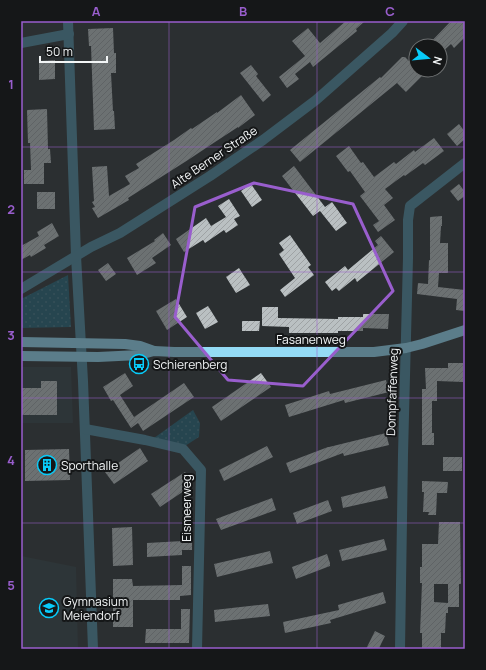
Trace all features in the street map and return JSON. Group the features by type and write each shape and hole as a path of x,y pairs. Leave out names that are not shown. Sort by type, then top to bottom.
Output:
{"main road":[{"name":"Fasanenweg","path":"21,342 125,344 140,346 154,351 174,352 366,352 389,351 406,348 438,340 465,330"},
{"name":"Fasanenweg","path":"21,356 82,357 139,355 154,351"}],"street":[{"path":"68,21 76,256 95,648"},
{"name":"Alte Berner Straße","path":"21,289 91,247 120,233 210,176 263,140 316,100 392,33 403,21"},
{"path":"21,43 69,34"},
{"name":"Dompfaffenweg","path":"400,649 408,220 410,206 465,163"},
{"name":"Eismeerweg","path":"85,429 145,440 182,449 201,470 197,649"}],"highlighted area":[{"path":"254,183 353,204 393,291 303,386 228,380 175,317 195,207"}],"shaded area":[{"path":"68,275 71,327 21,328 21,299"},
{"path":"21,367 71,367 73,423 21,423"},
{"path":"193,410 200,423 199,437 185,446 154,438"},
{"name":"Gymnasium Meiendorf","path":"21,556 76,567 78,649 21,649"}],"building":[{"path":"346,21 365,21 356,29 357,31 313,67 310,62 295,74 299,79 287,88 279,77 305,56 292,41 308,28 320,43"},
{"path":"451,21 465,21 465,37 454,48 451,44 448,47 448,38 435,38"},
{"path":"113,28 114,53 116,53 116,73 111,73 115,129 94,130 91,46 89,46 88,29"},
{"path":"402,57 405,57 408,60 408,78 420,78 406,92 397,83 300,162 290,150 380,77 381,78"},
{"path":"55,60 55,79 39,80 39,61"},
{"path":"251,65 258,74 256,76 271,95 263,102 240,73"},
{"path":"241,95 255,115 238,128 128,198 129,200 98,218 92,208 95,207 92,202 94,201 92,167 107,166 109,196 130,184 125,176 139,168 136,164 217,113"},
{"path":"47,109 48,149 50,149 51,163 44,163 44,184 24,184 24,170 31,170 27,110"},
{"path":"459,124 465,132 465,139 457,146 447,134"},
{"path":"434,138 444,151 425,165 423,163 405,176 404,175 385,189 393,198 384,205 395,220 378,232 373,225 379,221 360,196 365,192 350,171 348,172 336,156 349,146 361,163 363,162 374,177 394,162 396,164 414,150 415,152"},
{"path":"294,166 325,207 332,202 347,223 336,231 320,211 313,216 282,176"},
{"path":"251,184 262,200 252,207 241,191"},
{"path":"459,184 465,192 465,196 458,201 450,191"},
{"path":"37,192 55,192 55,209 37,209"},
{"path":"229,199 240,216 234,219 238,225 226,233 224,230 205,243 203,240 184,252 176,239 206,218 211,226 226,217 218,206"},
{"path":"442,216 440,243 448,243 448,273 439,273 438,287 465,290 465,311 456,310 457,299 417,294 418,283 428,284 430,260 430,217"},
{"path":"52,223 59,236 44,245 46,248 31,257 30,255 21,260 21,246 39,236 37,232"},
{"path":"163,233 171,245 152,258 156,263 137,275 127,258 155,241 154,240"},
{"path":"290,235 311,265 308,267 314,275 285,297 280,290 295,278 279,254 284,250 279,243"},
{"path":"381,236 394,252 357,282 355,278 339,291 336,288 332,291 325,282 345,266 348,270 378,245 375,241"},
{"path":"108,263 116,274 106,281 98,270"},
{"path":"239,268 250,285 236,293 226,277"},
{"path":"176,299 187,317 167,330 156,311"},
{"path":"208,306 218,322 205,329 196,313"},
{"path":"262,307 278,307 278,318 338,319 338,317 363,317 363,314 389,314 388,329 363,328 363,331 338,331 338,333 289,333 289,327 262,326"},
{"path":"242,321 260,321 259,331 242,331"},
{"path":"448,363 463,363 463,382 437,381 437,401 432,401 432,433 434,433 434,445 422,445 422,389 426,389 425,368 448,368"},
{"path":"125,373 133,386 120,395 134,417 184,383 194,397 143,431 138,423 131,428 113,400 111,401 103,387"},
{"path":"261,373 271,387 221,421 212,407"},
{"path":"386,380 389,392 345,403 344,400 289,417 285,405 329,391 330,394"},
{"path":"41,381 57,381 57,415 21,415 21,388 41,388"},
{"path":"386,433 389,445 344,456 343,453 290,473 286,463 328,447"},
{"path":"267,446 273,457 224,481 219,470"},
{"path":"140,448 148,461 114,484 105,472"},
{"name":"Sporthalle","path":"69,449 70,480 25,481 25,450"},
{"path":"443,457 462,457 462,471 443,471"},
{"path":"185,472 193,485 160,507 151,494"},
{"path":"422,481 448,482 447,493 437,493 436,515 428,515 429,512 423,512 424,492 422,492"},
{"path":"385,486 388,498 343,508 341,497"},
{"path":"272,498 276,510 221,530 216,519"},
{"path":"328,500 332,511 297,524 293,513"},
{"path":"183,521 192,521 192,550 182,550 182,555 147,557 147,543 183,541"},
{"path":"439,522 460,522 461,584 459,584 459,607 448,607 448,613 446,613 445,633 441,633 441,649 422,649 422,633 420,633 422,583 420,583 420,567 422,567 422,544 438,544","holes":["434,584 448,584 448,603 434,602"]},
{"path":"132,527 133,565 113,566 112,528"},
{"path":"384,539 387,550 342,561 339,550"},
{"path":"270,551 273,563 217,577 214,564"},
{"path":"327,554 330,566 296,579 292,567"},
{"path":"182,566 191,566 191,595 180,596 180,600 133,600 133,627 113,627 113,579 132,579 133,586 182,585"},
{"path":"383,592 386,603 330,620 331,623 285,633 283,622 339,610 338,605"},
{"path":"268,604 270,616 215,622 214,610"},
{"path":"181,609 190,609 189,643 145,643 146,629 181,629"},
{"path":"375,631 385,636 379,649 366,649"}],"place":[{"name":"Schierenberg","path":"139,364"},
{"name":"Sporthalle","path":"47,465"},
{"name":"Gymnasium Meiendorf","path":"49,608"}]}
